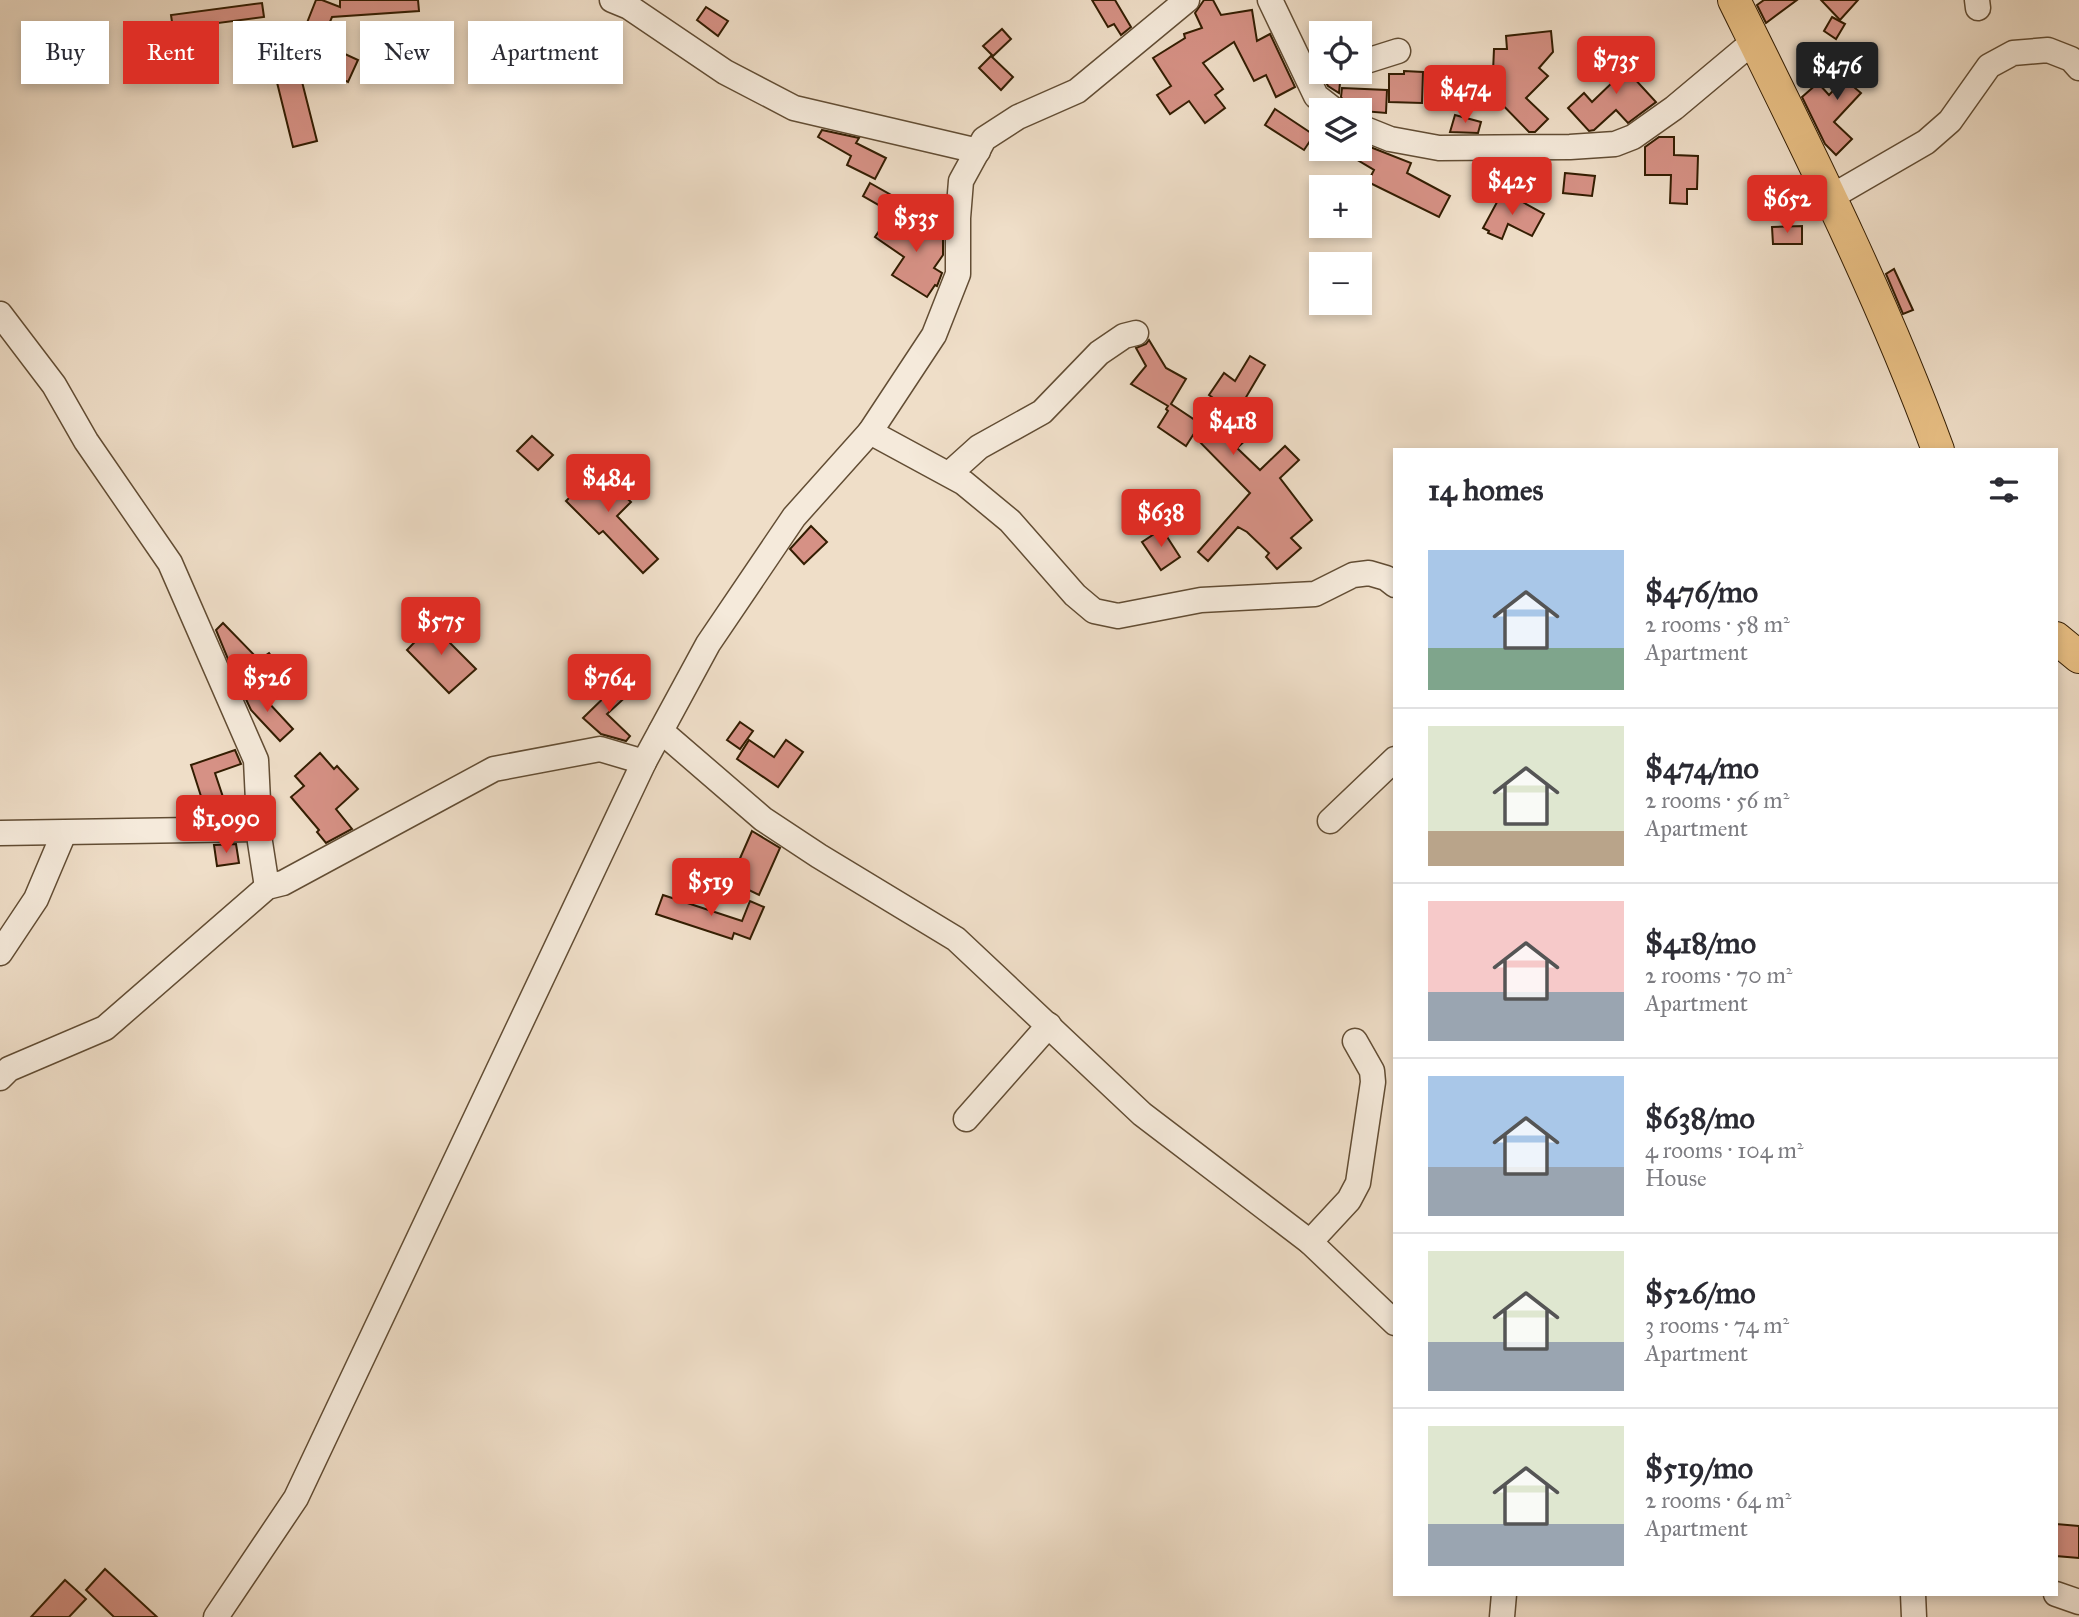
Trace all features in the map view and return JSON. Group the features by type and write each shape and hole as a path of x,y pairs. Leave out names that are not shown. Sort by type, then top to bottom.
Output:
{"main road":[{"path":"1737,2 1831,197 1909,372 1937,448"},
{"path":"2058,640 2079,657"}],"street":[{"path":"612,0 629,7 725,72 794,108 978,151"},
{"path":"216,1617 296,1499 644,762 708,644 794,517 870,432 934,335 958,274 961,181 984,139 1018,117 1077,91 1187,0"},
{"path":"1270,0 1309,60"},
{"path":"1372,132 1390,139 1439,148 1615,144 1633,137 1674,108 1754,41"},
{"path":"1831,197 1926,142 1950,121 1989,66 2013,54 2048,50 2071,59 2079,68"},
{"path":"1372,59 1398,51"},
{"path":"0,314 54,385 86,441 170,564 256,760 267,887"},
{"path":"949,474 979,447 1042,412 1099,353 1124,336 1136,333"},
{"path":"870,432 964,483 1010,522 1075,596 1094,611 1118,616 1201,600 1315,594 1353,575 1369,573 1386,578 1393,583"},
{"path":"661,731 764,819 819,856 956,939 1142,1114 1310,1242 1393,1321"},
{"path":"0,1078 9,1069 105,1028 267,887 283,883 494,769 600,749 644,762"},
{"path":"1330,821 1393,762"},
{"path":"0,833 260,829"},
{"path":"0,953 36,899 64,833"},
{"path":"966,1119 1049,1025"},
{"path":"1310,1242 1349,1200 1358,1183 1373,1082 1372,1071 1355,1041"},
{"path":"2058,1595 2079,1602"},
{"path":"1502,1617 1504,1596"},
{"path":"1913,1596 1914,1617"}],"building":[{"path":"316,0 340,7 340,0 418,0 419,11 308,21"},
{"path":"1092,0 1115,0 1131,27 1121,35 1114,24 1108,27"},
{"path":"1204,0 1213,0 1221,15 1252,10 1257,41 1270,34 1295,87 1276,97 1266,75 1254,81 1234,42 1203,63 1223,89 1215,95 1225,108 1205,123 1189,101 1170,114 1157,95 1171,86 1153,58 1185,38 1184,34 1202,28 1195,13"},
{"path":"1764,0 1797,0 1766,23 1757,5"},
{"path":"1821,0 1858,0 1840,20"},
{"path":"262,3 264,17 219,23 172,21 171,15"},
{"path":"706,7 728,21 718,36 697,20"},
{"path":"1832,17 1845,24 1836,39 1824,31"},
{"path":"1002,29 1011,39 993,56 983,46"},
{"path":"1551,31 1553,52 1539,68 1548,76 1526,98 1548,119 1535,132 1529,132 1492,94 1494,49 1507,49 1506,36"},
{"path":"1636,48 1648,60 1632,76 1656,102 1628,123 1616,110 1594,130 1589,131 1568,108 1584,93 1592,102 1617,78 1612,72"},
{"path":"1854,49 1874,69 1855,88 1861,93 1834,122 1852,139 1836,155 1825,144 1802,97 1818,83 1829,95 1850,73 1840,63"},
{"path":"346,54 358,60 348,82 346,81"},
{"path":"991,56 1013,77 1001,90 979,68"},
{"path":"1404,71 1423,72 1422,103 1389,102 1389,74 1404,74"},
{"path":"277,84 303,84 317,141 293,147"},
{"path":"1327,84 1340,84 1339,93"},
{"path":"1342,88 1387,90 1386,113 1372,112 1372,98 1341,97"},
{"path":"1275,109 1309,132 1309,142 1304,150 1265,125"},
{"path":"1455,115 1481,122 1478,133 1450,132"},
{"path":"822,130 859,138 856,143 886,158 875,179 847,165 851,156 818,137"},
{"path":"1659,137 1674,137 1674,155 1698,156 1697,189 1687,189 1687,204 1670,203 1671,175 1645,175 1645,147"},
{"path":"1372,148 1411,163 1407,173 1450,196 1439,217 1372,184 1374,170 1359,161 1372,161"},
{"path":"1565,173 1595,176 1592,196 1563,193"},
{"path":"870,183 891,195 884,208 863,196"},
{"path":"1503,191 1544,214 1532,236 1508,224 1502,239 1483,228"},
{"path":"888,218 917,238 928,221 938,227 940,222 943,224 943,255 934,268 942,273 937,286 935,285 927,297 892,275 904,257 875,237"},
{"path":"1802,226 1802,244 1773,244 1772,227"},
{"path":"1894,269 1913,310 1903,314 1886,274"},
{"path":"1149,340 1166,368 1186,379 1171,404 1207,428 1223,405 1209,395 1224,373 1235,381 1250,356 1265,365 1242,404 1262,425 1237,448 1260,470 1285,446 1299,460 1280,478 1312,520 1291,538 1301,548 1277,569 1266,557 1269,553 1238,527 1208,561 1198,552 1250,493 1193,435 1186,446 1158,427 1168,411 1168,406 1131,384 1146,366 1136,348"},
{"path":"532,436 553,455 538,470 517,451"},
{"path":"587,461 631,502 617,516 658,559 643,573 603,531 599,534 566,501 579,488 570,479"},
{"path":"811,526 827,542 804,564 790,549"},
{"path":"1162,529 1180,557 1161,570 1142,542"},
{"path":"437,619 449,631 444,637 476,669 449,693 407,650"},
{"path":"223,623 259,660 269,653 278,665 247,690 237,677 241,675 230,664 216,630"},
{"path":"621,681 631,692 607,714 630,736 626,741 601,734 583,718"},
{"path":"253,686 293,729 280,741 251,710 244,695"},
{"path":"740,722 753,731 740,749 727,740"},
{"path":"749,740 774,757 786,740 803,752 778,787 737,759"},
{"path":"235,750 241,764 215,773 226,806 243,800 244,814 207,815 191,765"},
{"path":"320,753 334,769 337,766 358,789 336,809 352,829 326,843 317,832 319,830 291,797 304,786 295,776"},
{"path":"752,831 780,848 759,895 730,881"},
{"path":"236,844 239,863 217,866 214,845"},
{"path":"663,895 742,921 750,901 764,907 750,939 734,933 732,939 656,914"},
{"path":"2058,1524 2079,1526 2079,1558 2058,1556"},
{"path":"105,1569 157,1617 114,1617 86,1590"},
{"path":"65,1580 86,1599 69,1617 31,1617"}]}
